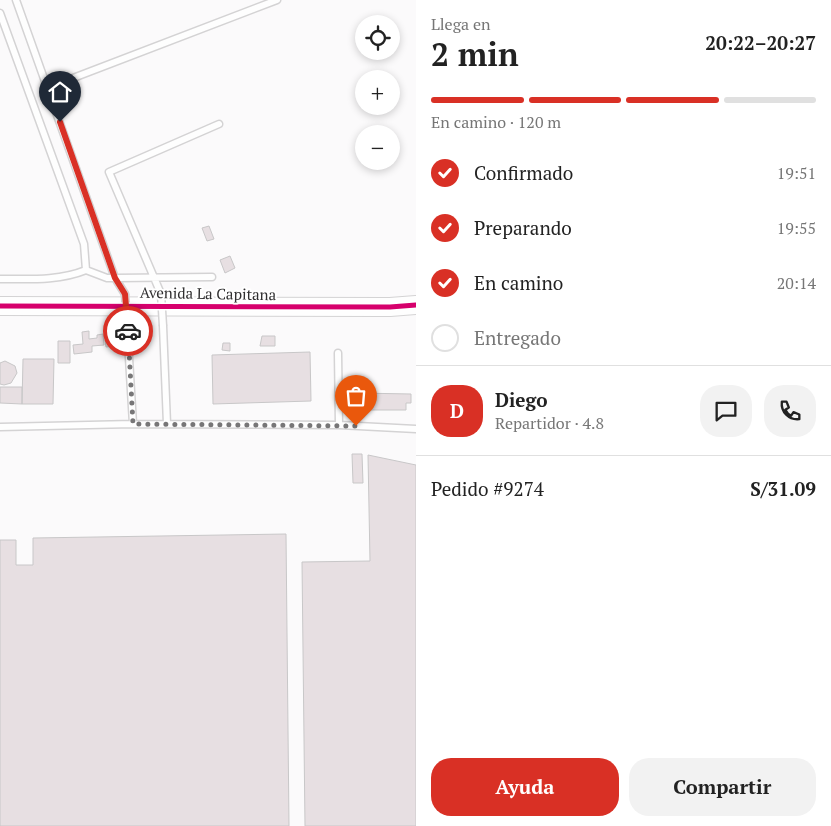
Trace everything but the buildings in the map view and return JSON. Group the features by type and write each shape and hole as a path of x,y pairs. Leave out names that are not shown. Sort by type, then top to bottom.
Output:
{"street":[{"name":"Avenida La Capitana","path":"0,306 361,307 416,304"}],"lane":[{"path":"16,0 115,278 125,294 133,424"},
{"path":"47,88 278,0"},
{"path":"0,13 84,244 86,270"},
{"path":"167,424 162,294 109,172 219,124"},
{"path":"0,279 44,279 72,276 86,270 107,278 212,277"},
{"path":"338,353 339,425"},
{"path":"0,427 167,424 339,425 416,428"}],"cycle path":[{"path":"0,306 390,307 416,305"}],"way so far":[{"path":"128,331 133,424 356,426"}],"route":[{"path":"60,122 115,278 125,294 128,331"}]}
